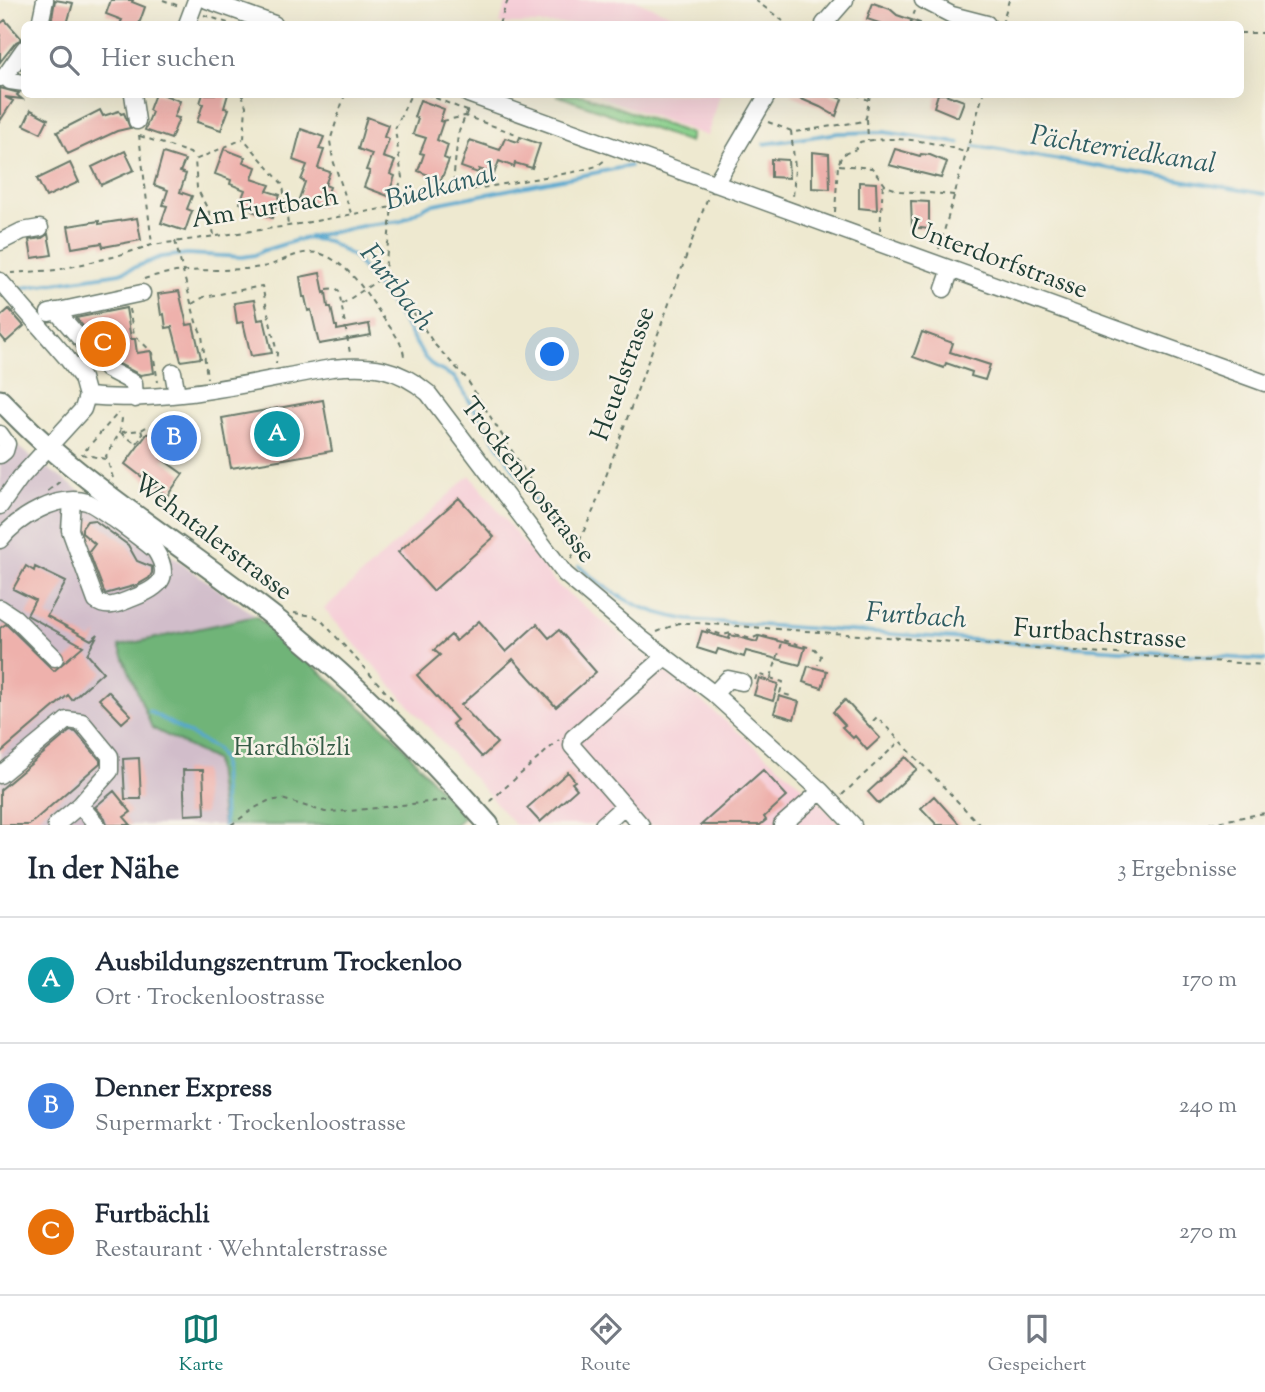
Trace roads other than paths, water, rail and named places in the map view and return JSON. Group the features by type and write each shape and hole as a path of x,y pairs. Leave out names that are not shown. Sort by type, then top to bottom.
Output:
{"main road":[{"name":"Wehntalerstrasse","path":"0,400 48,447 306,644 399,729 489,825"}],"street":[{"path":"41,21 46,0"},
{"path":"188,21 196,0"},
{"path":"207,0 266,21"},
{"path":"827,21 845,0"},
{"path":"919,6 975,21"},
{"path":"21,53 2,77 21,83"},
{"path":"134,98 138,128"},
{"path":"714,184 766,98"},
{"name":"Unterdorfstrasse","path":"469,100 714,184 1265,383"},
{"path":"0,242 22,232 40,228"},
{"path":"944,289 951,269"},
{"path":"0,506 6,491 83,409 88,396 82,378 3,285"},
{"path":"36,321 56,311 116,298 143,286"},
{"path":"56,311 107,369 134,383 135,399"},
{"name":"Trockenloostrasse","path":"88,396 135,399 360,365 403,375 428,393 565,574 642,639 715,694 821,791 853,825"},
{"path":"173,372 177,394"},
{"path":"0,434 7,444 0,455"},
{"path":"0,540 25,518 50,506 72,501 89,502 155,550 161,560 163,572 160,583 153,591 112,605 103,606 96,601 70,530 72,501"},
{"path":"0,608 15,618 55,658"},
{"path":"641,825 572,746 573,738 665,657"},
{"path":"715,694 728,679 748,682"},
{"path":"0,775 67,720 82,722 110,756 110,771 80,805 56,825"},
{"path":"782,825 821,791"},
{"path":"80,805 97,825"},
{"path":"603,825 624,806"}],"waterway":[{"name":"Pächterriedkanal","path":"764,144 838,133 884,132 959,143"},
{"name":"Pächterriedkanal","path":"975,146 1265,194"},
{"name":"Büelkanal","path":"309,237 401,221 429,205 630,166"},
{"name":"Furtbach","path":"22,288 120,273 161,257 187,254 242,257 304,238 328,241 354,257 398,314 425,358 434,367 454,377 564,546"},
{"name":"Furtbach","path":"579,566 629,602 657,613 688,620 1265,660"},
{"path":"149,711 216,749 222,759 224,825"}],"place":[{"name":"Furtbächli","path":"103,344"},
{"name":"Ausbildungszentrum Trockenloo","path":"277,434"},
{"name":"Denner Express","path":"174,438"}],"park label":[{"name":"Hardhölzli","path":"292,748"}]}
